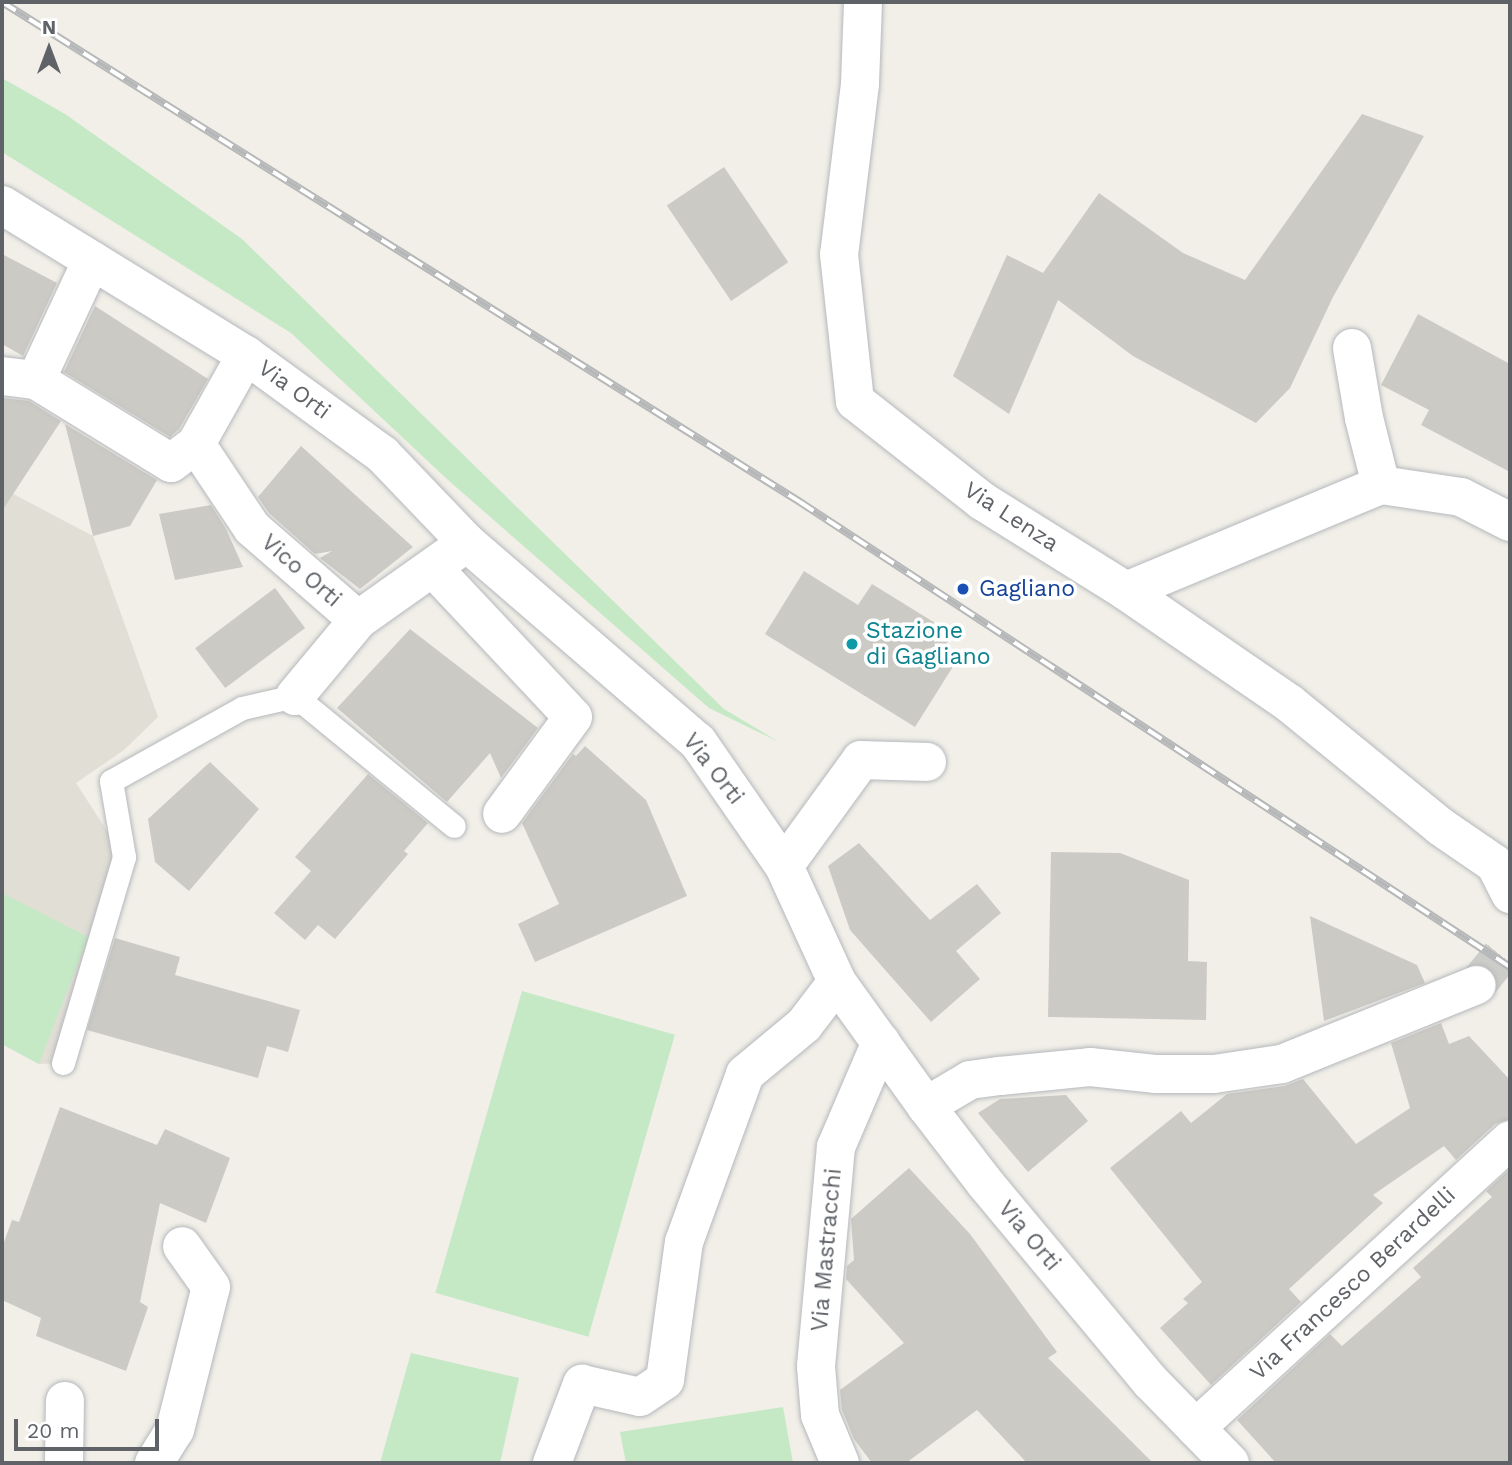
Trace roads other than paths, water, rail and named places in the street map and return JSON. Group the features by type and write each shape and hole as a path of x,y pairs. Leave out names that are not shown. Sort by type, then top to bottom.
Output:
{"street":[{"name":"Via Lenza","path":"873,5 860,84 839,254 855,401 982,501 1126,591 1289,703 1441,827 1505,873"},
{"name":"Via Orti","path":"2,205 246,355 383,454 466,542 698,741 785,866 837,982 926,1106 985,1182 1151,1382 1230,1463"},
{"path":"92,260 19,378 171,463 196,444 246,355"},
{"path":"1352,348 1364,418 1381,485"},
{"name":"Vico Orti","path":"196,444 252,528 358,620 466,542"},
{"path":"1126,591 1381,485 1461,497 1510,522"},
{"path":"433,568 573,717 502,814"},
{"path":"295,696 358,620"},
{"path":"785,866 861,760 927,762"},
{"path":"552,1463 582,1384 640,1397 665,1380 684,1242 745,1074 804,1025 837,982"},
{"path":"926,1106 970,1080 1000,1076 1090,1067 1155,1074 1214,1074 1282,1064 1477,985"},
{"name":"Via Mastracchi","path":"840,1463 820,1415 816,1366 836,1147 881,1042"},
{"name":"Via Francesco Berardelli","path":"1196,1428 1510,1140"},
{"path":"154,1463 175,1430 211,1287 182,1246"},
{"path":"64,1463 65,1401"}],"lane":[{"path":"63,1063 124,857 111,781 242,708 295,696 454,826"}],"tunnel":[{"path":"1477,985 1510,944"}],"railway":[{"path":"2,2 800,502 1510,967"}],"place":[{"name":"Gagliano","path":"963,589"},
{"name":"Stazione di Gagliano","path":"852,644"}]}
